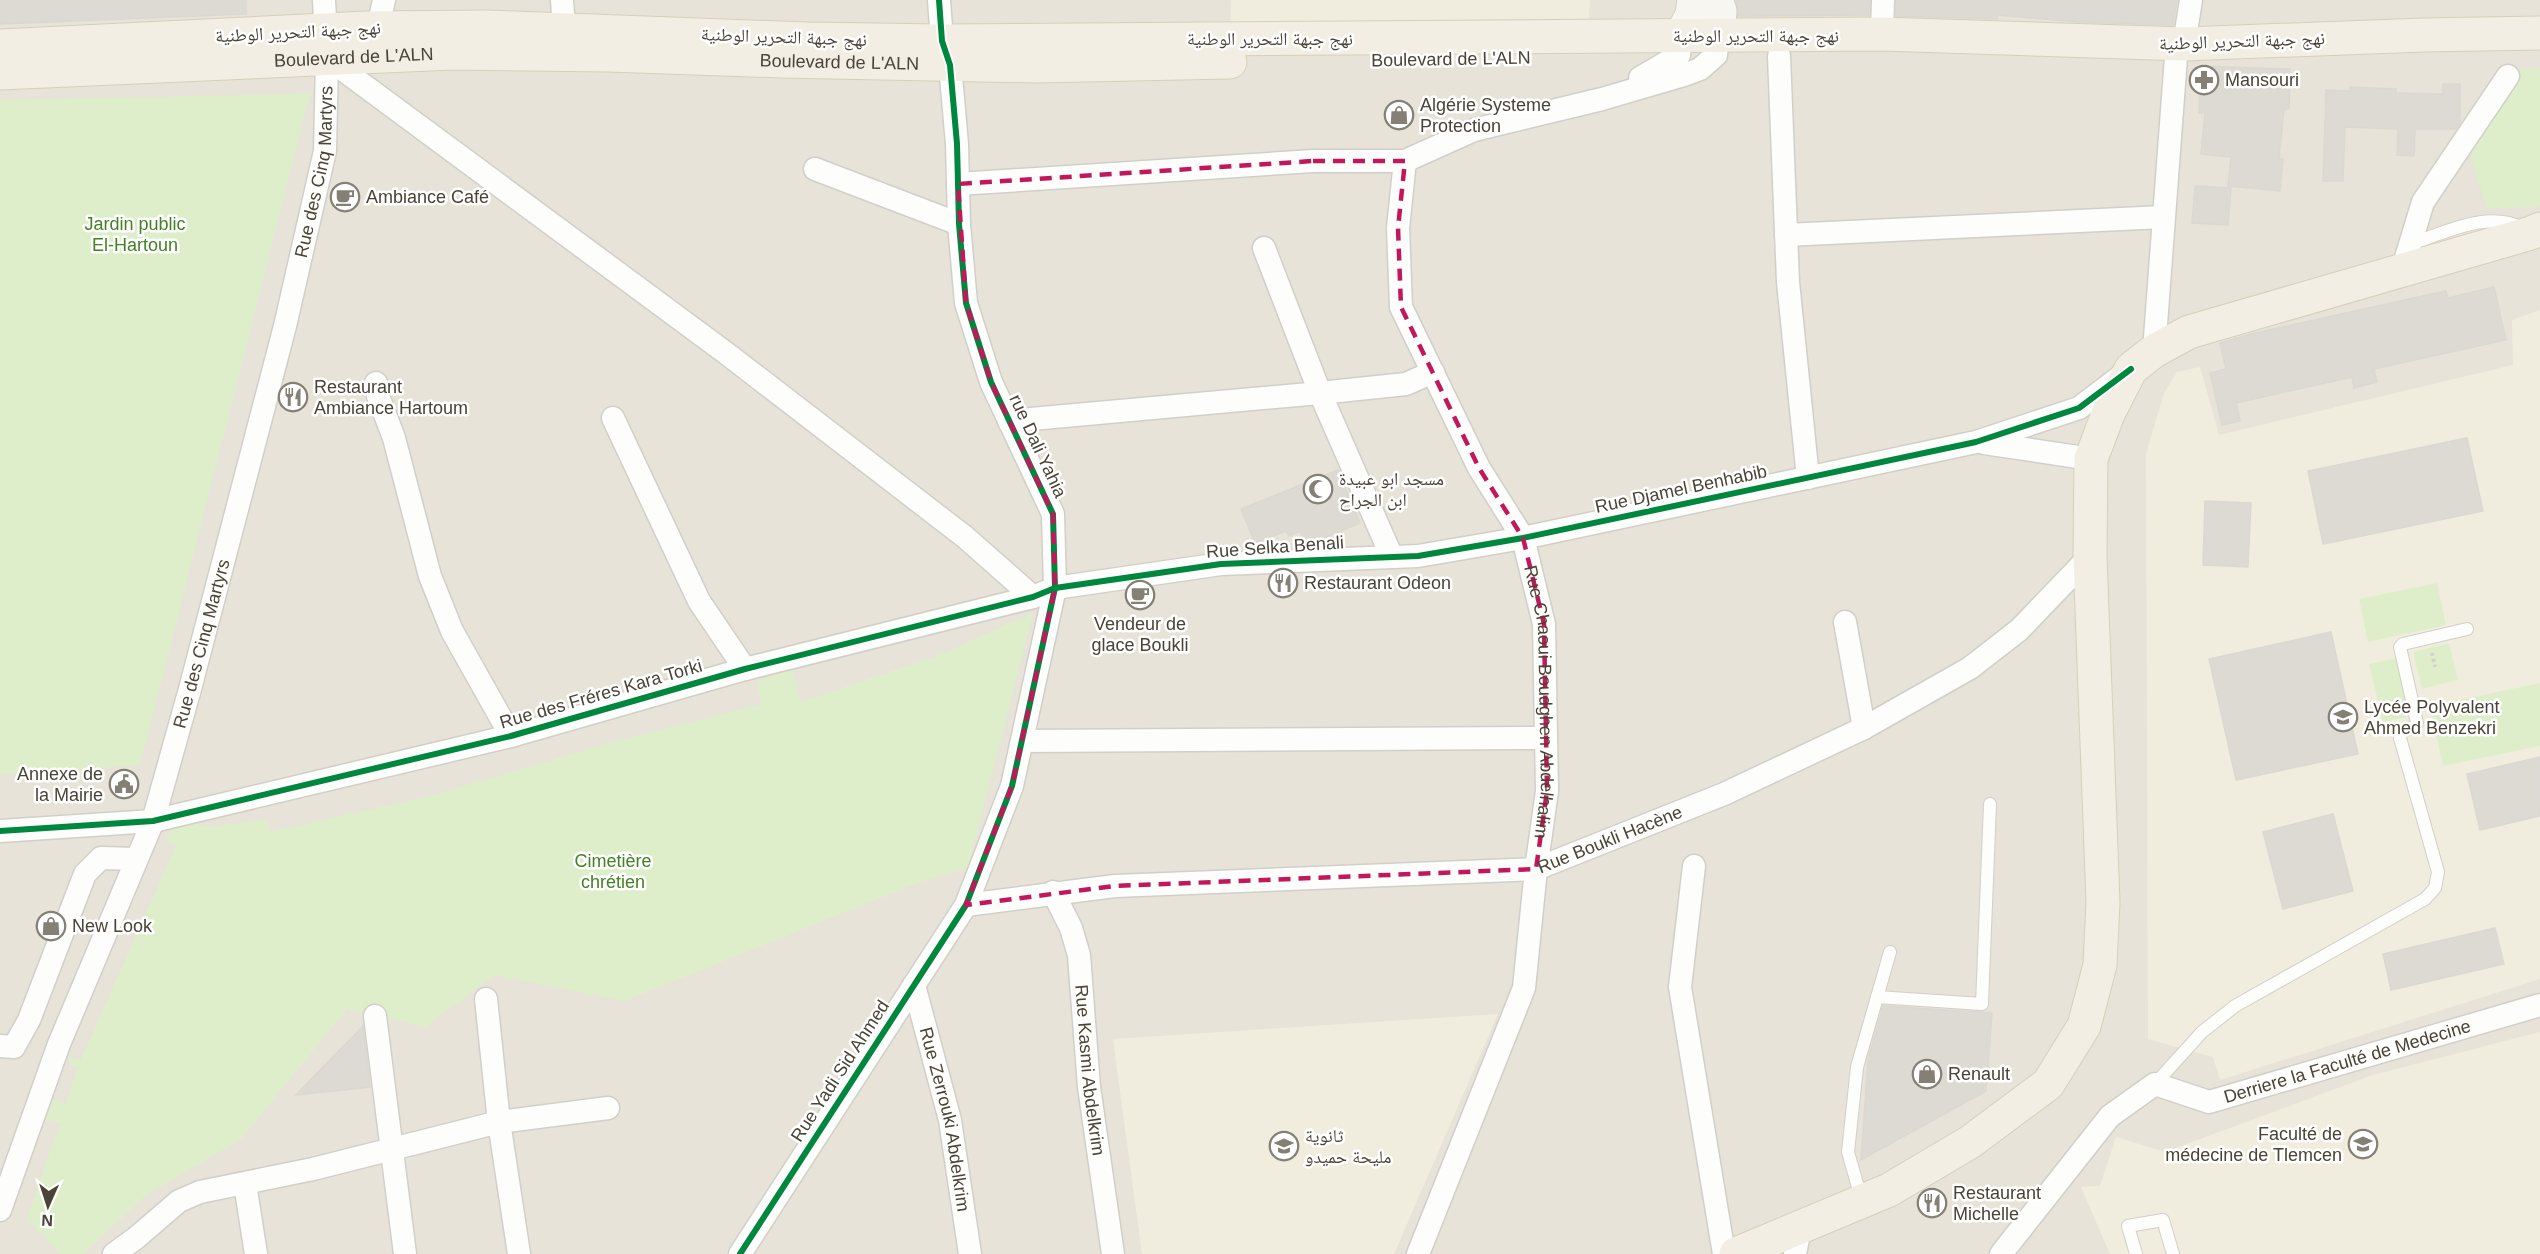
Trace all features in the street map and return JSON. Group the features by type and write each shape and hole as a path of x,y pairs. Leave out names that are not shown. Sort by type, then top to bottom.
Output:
{"main road":[{"path":"1680,46 1692,15 1694,0"},
{"path":"1716,0 1720,11 1717,46"},
{"name":"نهج جبهة التحرير الوطنية","path":"0,46 325,29 381,14 487,27 563,15 946,53 1717,46 1882,34 2180,51 2424,35 2540,33"},
{"name":"Boulevard de L'ALN","path":"0,73 325,29 452,53 608,55 946,53"},
{"name":"نهج جبهة التحرير الوطنية","path":"1717,46 1779,56 2180,51 2540,54"},
{"path":"1736,1254 1798,1241 1862,1202 1889,1190 1970,1142 2048,1083 2084,1026 2100,965 2103,902 2090,556 2091,459 2108,414 2143,360 2189,332 2406,257 2536,231"}],"street":[{"name":"rue Dali Yahia","path":"939,0 957,144 959,224 966,303 991,382 1053,514 1055,588 1024,741 1012,786 966,905"},
{"path":"1882,34 1883,0"},
{"path":"1976,442 2079,408 2143,360 2163,217 2180,51 2192,0"},
{"path":"325,29 726,352 965,537 1033,597"},
{"name":"Rue des Cinq Martyrs","path":"0,1210 59,1044 153,821 190,689 285,326 325,151 325,29"},
{"path":"1602,99 1680,46"},
{"path":"958,184 1313,160 1405,160 1474,130 1602,99 1700,69 1717,46"},
{"path":"1779,56 1788,282 1808,478"},
{"path":"2406,257 2423,202 2508,76"},
{"name":"Rue Chaoui Boudghen Abdelhalim","path":"1405,160 1398,228 1401,306 1479,468 1523,538 1544,624 1547,791 1536,869 1524,988 1418,1254"},
{"path":"815,169 959,224"},
{"path":"1786,235 2163,217"},
{"path":"1264,248 1320,393 1391,555"},
{"path":"1009,421 1406,384 1433,372"},
{"path":"376,383 430,576 452,631 511,736"},
{"path":"613,418 699,601 746,669"},
{"path":"1976,442 2091,459"},
{"name":"Rue Djamel Benhabib","path":"1391,555 1418,556 1523,538 1976,442"},
{"name":"Rue Selka Benali","path":"1055,588 1221,564 1391,555"},
{"name":"Rue Boukli Hacène","path":"966,905 1053,892 1127,885 1536,869 1724,794 1864,728 1978,662 2019,630 2090,556"},
{"name":"Rue des Fréres Kara Torki","path":"0,831 153,821 511,736 746,669 1033,597 1055,588"},
{"path":"1845,622 1864,728"},
{"path":"1024,741 1545,738"},
{"path":"0,1046 14,1047 29,1020 85,874 101,858 136,859"},
{"path":"1694,866 1680,987 1724,1254"},
{"name":"Rue Kasmi Abdelkrim","path":"1053,892 1071,928 1079,955 1089,1087 1113,1254"},
{"name":"Rue Yadi Sid Ahmed","path":"740,1254 966,905"},
{"name":"Rue Zerrouki Abdelkrim","path":"914,986 950,1120 970,1254"},
{"path":"486,999 499,1122 519,1254"},
{"name":"Derriere la Faculté de Medecine","path":"2155,1084 2209,1102 2540,1005"},
{"path":"375,1016 390,1150 405,1254"},
{"path":"2001,1254 2110,1116 2155,1084"},
{"path":"114,1254 179,1201 200,1192 245,1184 499,1122 608,1108"},
{"path":"245,1184 256,1254"}],"lane":[{"path":"2155,1084 2202,1032 2235,1006 2425,899 2436,888 2438,872 2400,738 2402,731 2414,728 2417,723 2400,647 2403,644 2467,629"},
{"path":"1877,997 1982,1004 1990,804"},
{"path":"1862,1202 1848,1152 1857,1066 1890,952"},
{"path":"2136,1254 2127,1226 2163,1220 2173,1254"}],"highlighted area":[{"path":"1313,161 1405,161 1398,228 1401,307 1479,468 1523,538 1544,624 1547,791 1536,869 1115,886 966,905 1012,786 1055,588 1053,514 991,382 966,303 958,184"}],"shaded area":[{"path":"0,0 2540,0 2540,1254 0,1254"},
{"path":"1231,0 1590,0 1588,25 1230,30"},
{"name":"Lycée Polyvalent Ahmed Benzekri","path":"2540,310 2540,979 2220,1080 2213,1057 2148,1039 2146,454 2164,393 2177,372 2200,367 2219,435 2513,365 2512,320"},
{"name":"ثانوية مليحة حميدو","path":"1498,1014 1394,1254 1142,1254 1113,1039"},
{"name":"Faculté de médecine de Tlemcen","path":"2540,1032 2540,1254 2110,1254 2081,1187 2100,1186 2116,1137 2165,1152 2373,1075"}],"green space":[{"path":"2522,68 2540,68 2540,207 2487,208 2470,153"},
{"name":"Jardin public El-Hartoun","path":"310,94 140,765 0,775 0,100"},
{"path":"2437,583 2446,625 2368,642 2359,599"},
{"name":"Cimetière chrétien","path":"1033,613 968,868 920,882 624,1001 494,975 425,1027 347,1009 241,1139 146,1195 83,1254 61,1254 27,1220 60,1123 42,1118 46,1097 66,1104 78,1068 70,1064 71,1058 81,1060 176,845 166,841 172,824 191,822 207,827 266,820 271,832 434,795 620,740 761,704 757,682 771,677 769,668 790,663 801,702 942,654"},
{"path":"2449,643 2458,680 2422,689 2413,652"},
{"path":"2398,658 2411,716 2383,722 2369,664"},
{"path":"2540,683 2540,746 2443,766 2430,706"}],"building":[{"path":"0,0 246,0 246,14 0,24"},
{"path":"1736,0 1869,0 1869,15 1738,16"},
{"path":"1896,0 2177,0 2173,25 2079,22 1997,15 1997,19 1896,16"},
{"path":"2201,66 2290,69 2289,109 2284,109 2279,159 2283,159 2280,191 2228,186 2231,157 2201,154 2205,113 2199,113"},
{"path":"2443,84 2460,84 2460,123 2456,129 2415,129 2414,156 2397,155 2398,129 2345,127 2343,181 2323,181 2326,90 2350,91 2350,87 2396,89 2396,93 2443,94"},
{"path":"2195,186 2231,188 2228,225 2192,223"},
{"path":"2494,287 2506,340 2374,369 2377,382 2354,388 2352,377 2236,403 2240,421 2222,425 2210,373 2226,369 2220,343 2251,334 2446,291 2448,298"},
{"path":"2467,438 2483,511 2323,544 2308,471"},
{"name":"مسجد ابو عبيدة ابن الجراح","path":"1338,470 1360,523 1306,545 1300,531 1289,536 1286,531 1255,543 1241,509"},
{"path":"2205,501 2251,503 2248,567 2203,565"},
{"path":"2331,632 2358,754 2236,780 2209,659"},
{"path":"2540,757 2540,816 2480,830 2467,774"},
{"path":"2333,814 2353,891 2283,909 2263,832"},
{"path":"2495,928 2504,964 2391,990 2383,954"},
{"name":"Renault","path":"1883,1006 1992,1013 1986,1091 1861,1160 1868,1060"},
{"path":"363,1026 370,1087 296,1095"}],"cycle path":[{"path":"740,1254 966,905 1012,786 1055,588 1053,514 991,382 966,303 950,65 942,41 939,0"},
{"path":"0,831 153,821 511,736 745,669 1033,597 1055,588 1221,564 1418,556 1523,538 1976,442 2079,408 2131,369"}],"place":[{"name":"Mansouri","path":"2204,80"},
{"name":"Algérie Systeme Protection","path":"1399,115"},
{"name":"Ambiance Café","path":"345,197"},
{"name":"Restaurant Ambiance Hartoum","path":"293,397"},
{"name":"مسجد ابو عبيدة ابن الجراح","path":"1318,489"},
{"name":"Restaurant Odeon","path":"1283,583"},
{"name":"Vendeur de glace Boukli","path":"1140,595"},
{"name":"Lycée Polyvalent Ahmed Benzekri","path":"2343,717"},
{"name":"Annexe de la Mairie","path":"124,784"},
{"name":"New Look","path":"51,926"},
{"name":"Renault","path":"1927,1074"},
{"name":"Faculté de médecine de Tlemcen","path":"2363,1144"},
{"name":"ثانوية مليحة حميدو","path":"1284,1146"},
{"name":"Restaurant Michelle","path":"1932,1203"}]}
